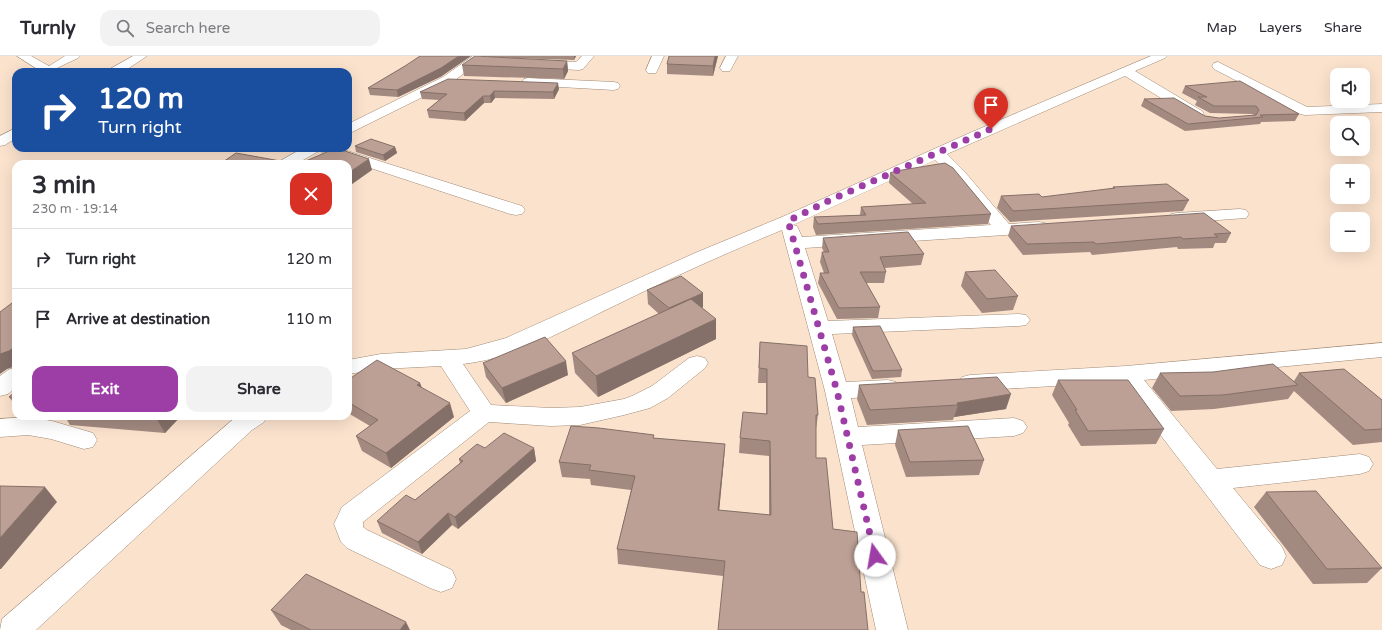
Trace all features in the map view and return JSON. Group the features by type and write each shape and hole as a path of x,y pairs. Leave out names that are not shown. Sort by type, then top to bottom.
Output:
{"street":[{"path":"23,56 51,68"},
{"path":"55,68 74,56"},
{"path":"121,68 141,56"},
{"path":"529,64 577,66 581,65 588,56"},
{"path":"652,70 658,56"},
{"path":"726,68 732,56"},
{"path":"792,232 828,201 1161,56"},
{"path":"352,128 447,80 481,60"},
{"path":"1218,66 1305,111 1382,108"},
{"path":"1126,71 1207,119"},
{"path":"447,80 467,81"},
{"path":"514,82 614,86"},
{"path":"292,160 307,152"},
{"path":"335,152 516,210"},
{"path":"937,153 958,174 1005,230"},
{"path":"1161,219 1240,214"},
{"path":"352,366 366,362 448,359 481,354 528,337 627,292 690,261 792,232 1005,230 1058,226"},
{"path":"792,232 837,391 892,630"},
{"path":"819,328 1019,320"},
{"path":"946,385 1126,374 1382,350"},
{"path":"448,359 484,413"},
{"path":"441,579 357,539 351,534 348,524 352,516 379,493 484,413 552,417 580,416 624,407 641,402 660,392 697,363"},
{"path":"1126,374 1271,556"},
{"path":"0,388 12,378"},
{"path":"837,391 907,387"},
{"path":"13,630 249,420"},
{"path":"0,428 28,426 52,430 84,440"},
{"path":"848,437 1014,427"},
{"path":"1210,480 1360,464"}],"building":[{"path":"420,56 459,56 441,68 397,90 368,88 405,66"},
{"path":"475,56 567,61 563,69 462,65"},
{"path":"669,56 715,56 713,66 667,64"},
{"path":"448,79 558,83 553,92 494,91 490,96 483,96 464,113 427,110 447,94 420,92"},
{"path":"1240,81 1299,114 1260,115 1263,117 1188,124 1144,99 1174,98 1205,116 1219,118 1256,115 1259,110 1256,106 1214,106 1198,97 1207,97 1185,86"},
{"path":"371,139 395,147 383,155 355,146"},
{"path":"327,152 348,152 369,159 352,170 352,160 308,160"},
{"path":"236,153 275,160 226,160"},
{"path":"945,163 953,168 991,214 818,224 814,217 866,215 861,207 926,203 890,173"},
{"path":"1167,184 1189,200 1013,211 1001,196 1039,194 1042,197 1115,188 1113,187"},
{"path":"1204,213 1231,233 1214,234 1218,237 1183,239 1181,237 1096,244 1094,242 1027,244 1011,226"},
{"path":"908,232 924,254 880,257 886,272 860,272 880,307 839,308 820,273 829,273 822,252 829,252 823,238"},
{"path":"995,270 1018,296 987,299 965,272"},
{"path":"681,276 703,293 669,308 647,290"},
{"path":"691,299 716,319 596,376 572,353"},
{"path":"12,303 12,349 0,354 0,312"},
{"path":"880,326 902,370 873,371 853,327"},
{"path":"545,337 566,361 502,388 483,363"},
{"path":"760,342 807,346 808,377 815,378 818,415 816,415 816,458 826,458 833,529 857,532 861,592 864,592 868,630 718,630 725,561 617,549 635,476 589,470 591,465 559,462 571,426 654,435 653,438 725,444 718,510 771,515 770,441 740,438 743,412 767,414 767,369 759,368"},
{"path":"377,360 420,383 417,385 450,403 386,453 356,436 378,420 352,404 352,377"},
{"path":"1273,364 1298,385 1223,395 1180,396 1160,373 1213,372"},
{"path":"1344,369 1382,400 1382,429 1365,430 1299,373"},
{"path":"997,377 1011,394 957,403 958,405 870,410 859,385"},
{"path":"1058,380 1128,380 1164,429 1088,431"},
{"path":"968,426 984,460 910,462 898,430"},
{"path":"504,433 534,448 455,517 448,513 418,542 377,521 406,495 415,500 463,461 459,459 477,444 485,448"},
{"path":"0,486 45,487 0,538"},
{"path":"1316,491 1382,568 1327,569 1266,492"},
{"path":"306,574 406,622 400,630 311,630 271,610"}],"route":[{"path":"875,556 837,391 788,221 883,176 991,129"}]}
